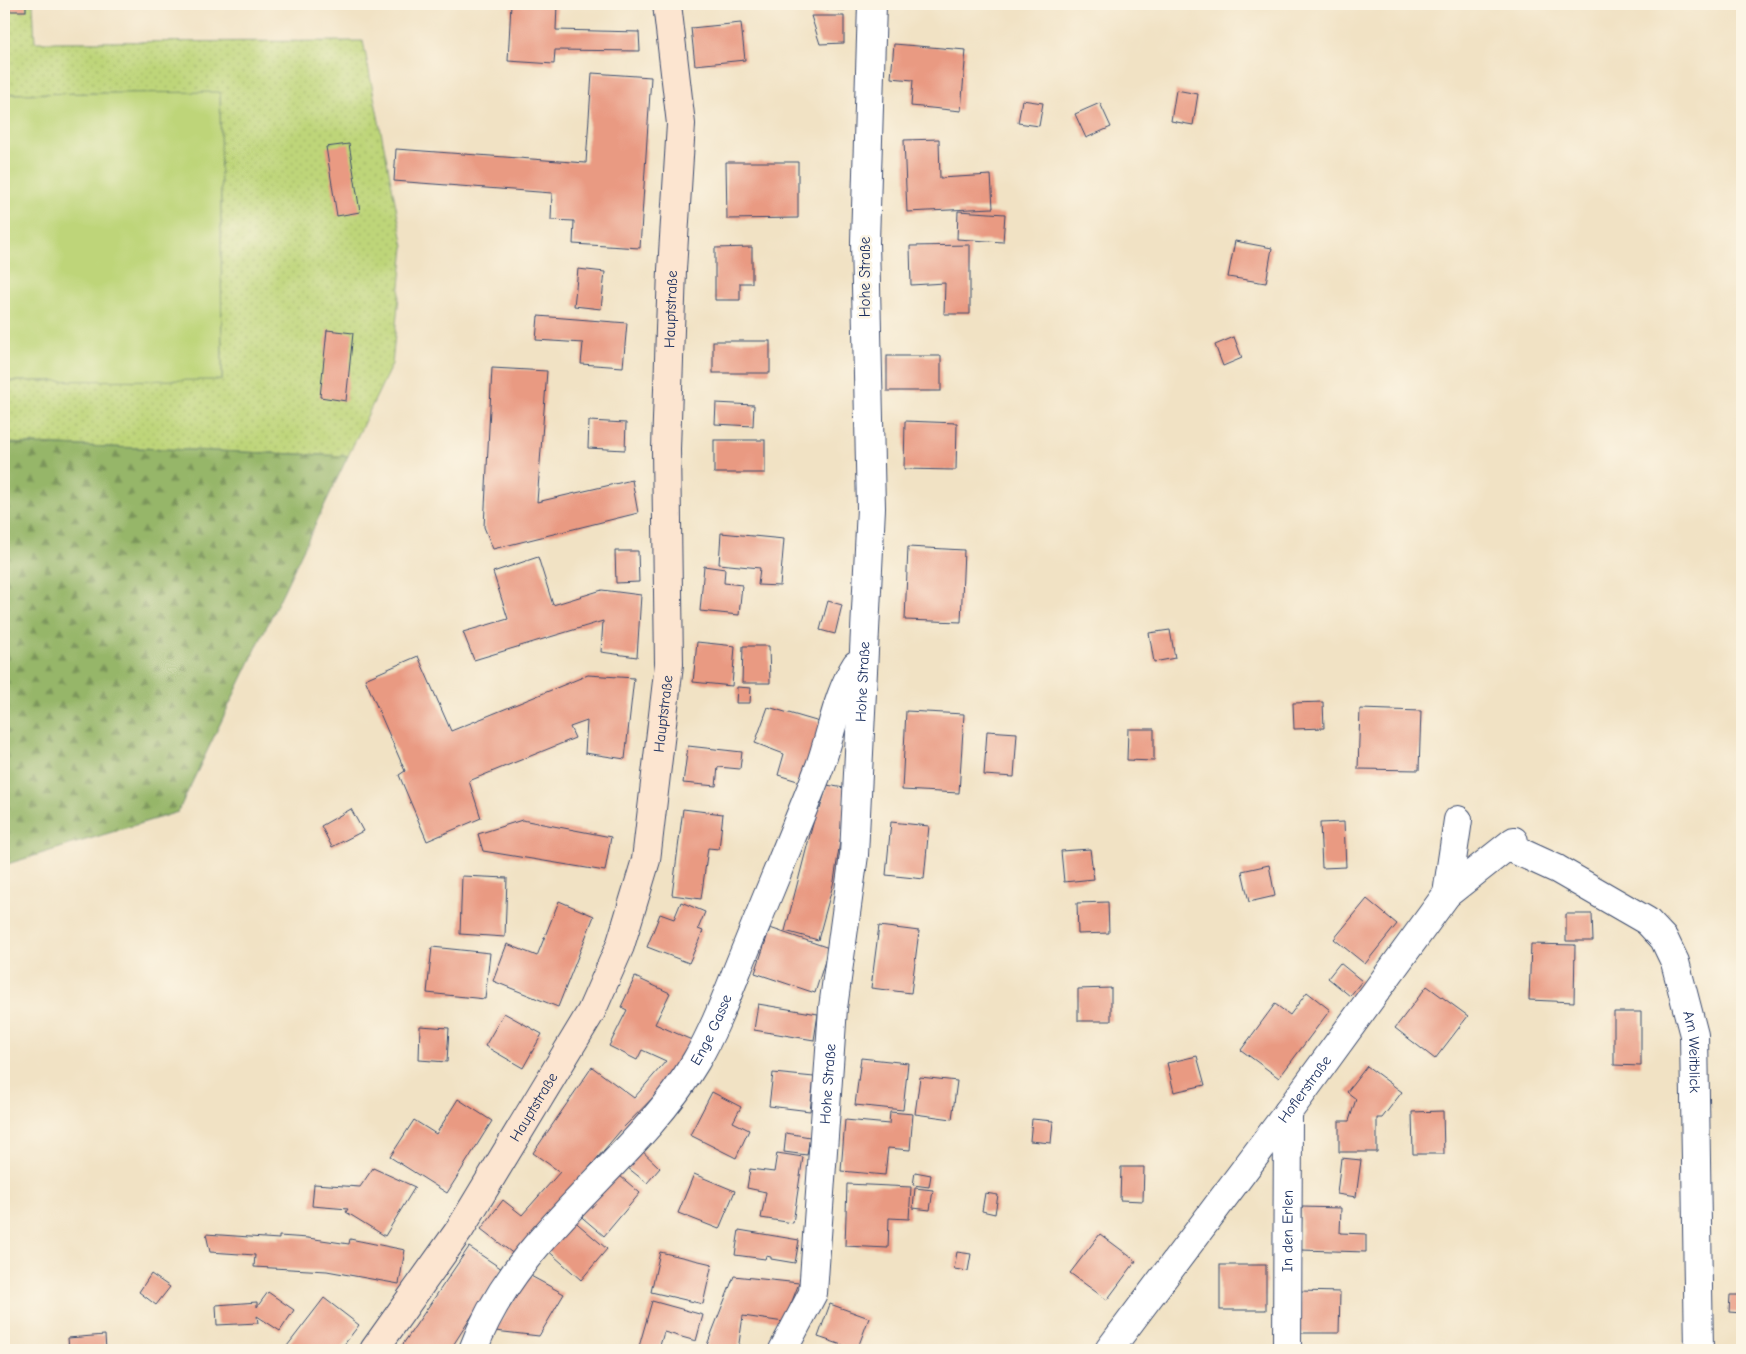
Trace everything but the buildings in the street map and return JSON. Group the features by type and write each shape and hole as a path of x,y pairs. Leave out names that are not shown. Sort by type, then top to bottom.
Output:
{"street":[{"name":"Hauptstraße","path":"374,1350 460,1229 591,1012 620,946 646,860 669,664 666,449 672,270 681,124 668,4"},
{"name":"Hohe Straße","path":"783,1350 813,1293 833,1008 854,855 870,508 865,242 872,4"},
{"name":"Enge Gasse","path":"473,1350 485,1318 560,1217 660,1113 696,1060 720,1010 793,834 821,762 847,679 862,656"},
{"path":"1447,894 1458,820"},
{"name":"Hoflerstraße","path":"1109,1350 1288,1112 1447,894 1511,844"},
{"name":"Am Weitblick","path":"1511,844 1647,921 1664,939 1675,962 1694,1035 1699,1350"},
{"name":"In den Erlen","path":"1287,1350 1288,1112"}],"green space":[{"path":"4,4 33,4 35,42 363,41 404,247 392,364 348,456 4,443 4,381 222,379 220,93 4,94"},
{"path":"220,92 222,380 4,381 4,94"},
{"path":"4,443 348,456 178,812 4,865"}]}
